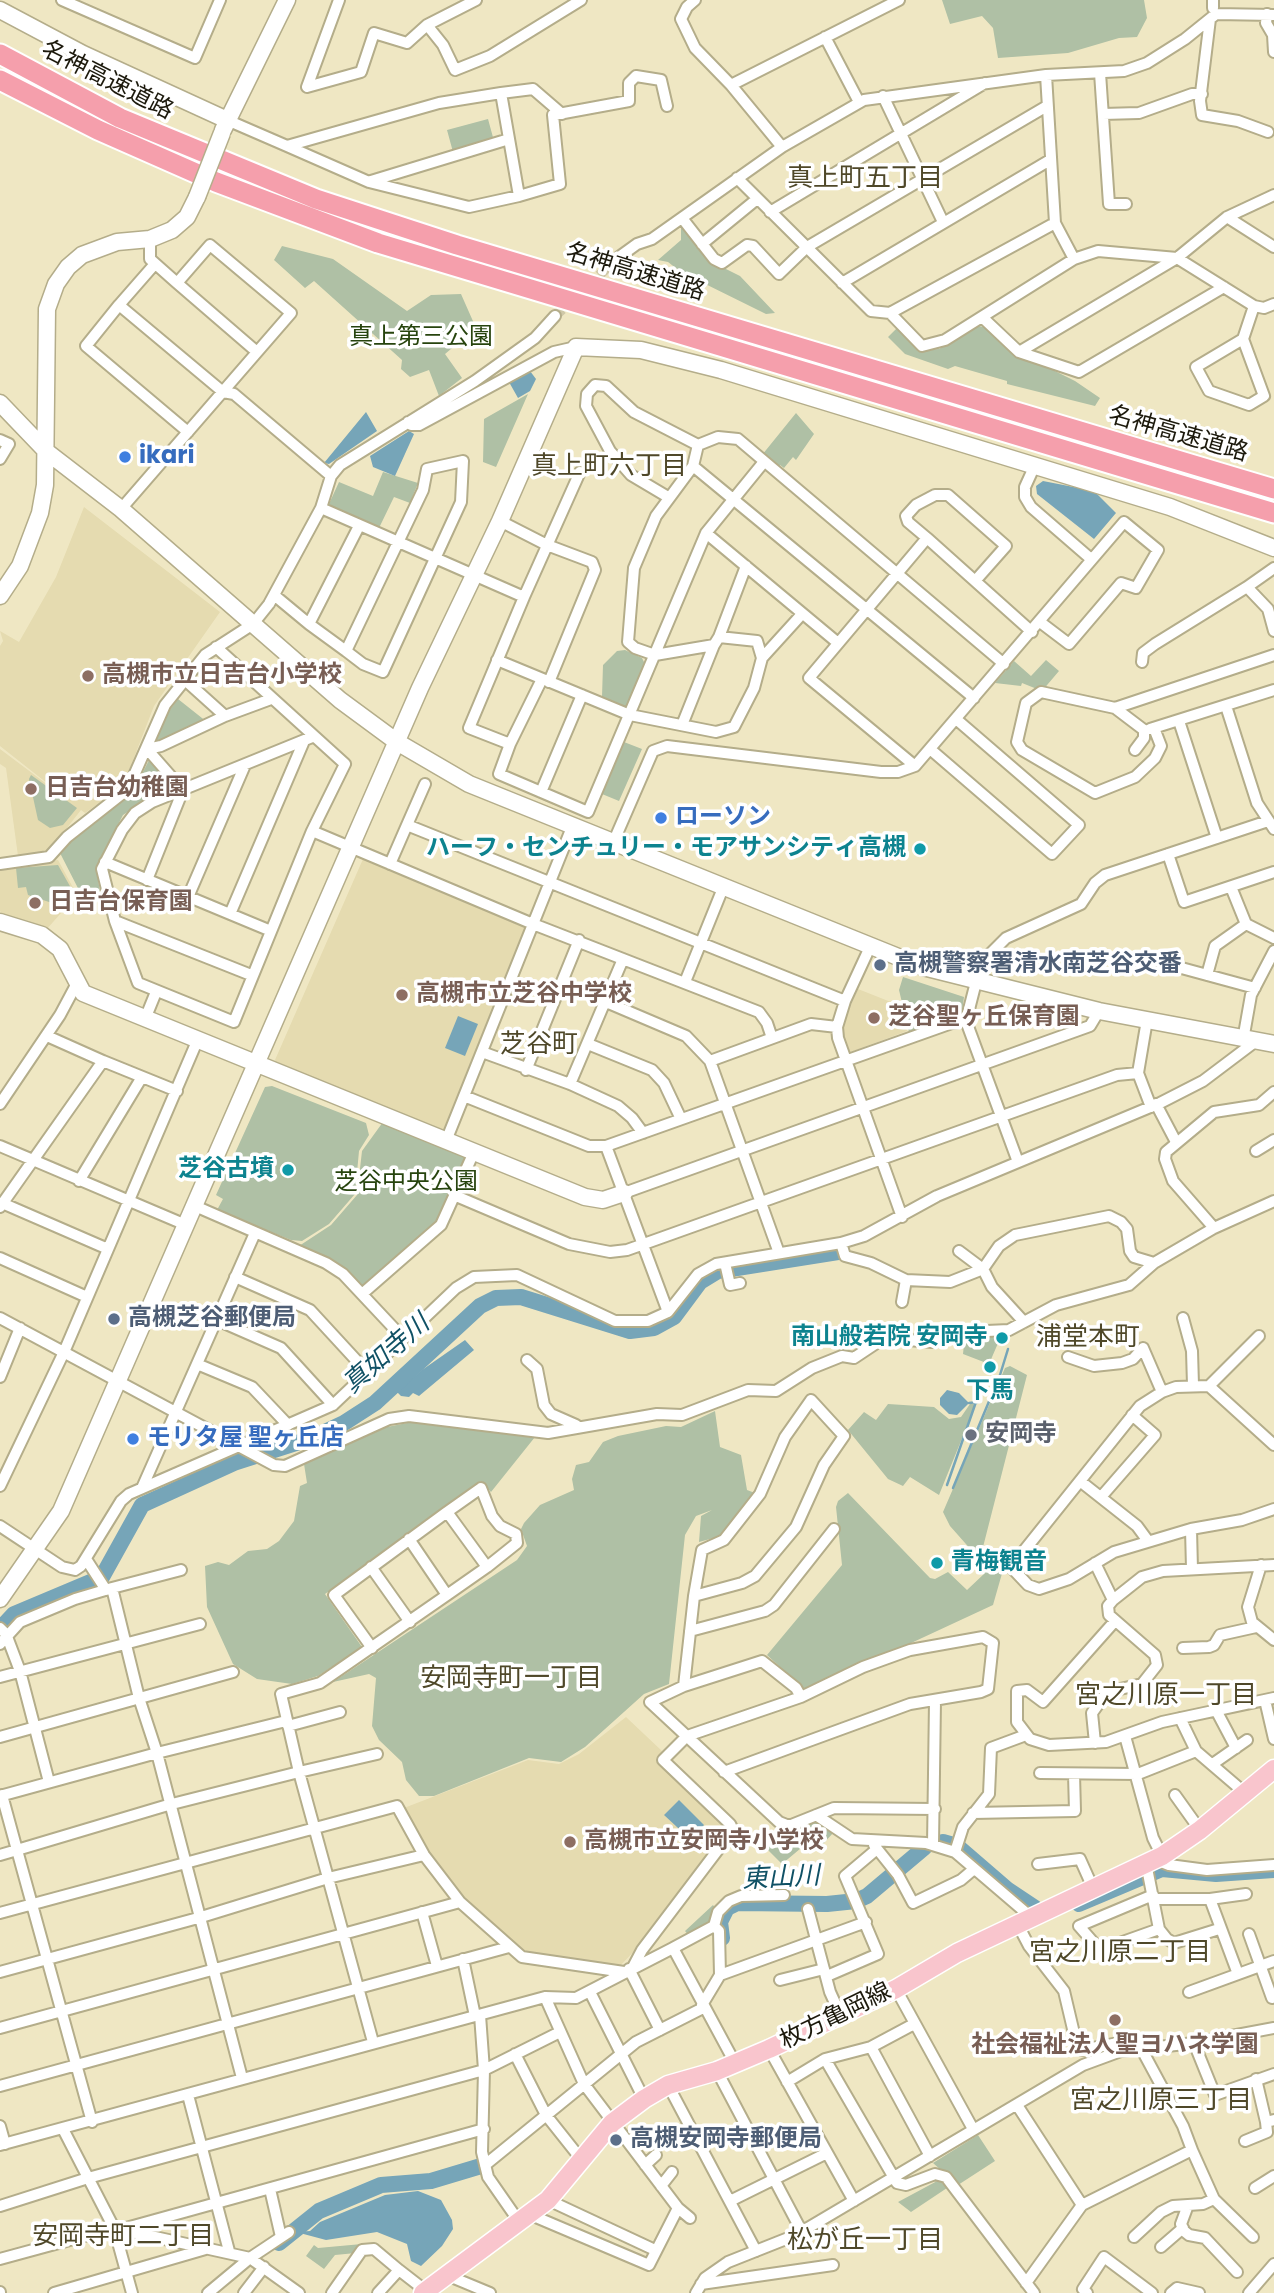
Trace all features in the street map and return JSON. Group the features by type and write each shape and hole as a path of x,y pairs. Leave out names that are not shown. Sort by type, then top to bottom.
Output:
{"highway":[{"path":"0,46 120,118"},
{"name":"名神高速道路","path":"0,54 120,118 249,173 457,245 1274,489"},
{"name":"名神高速道路","path":"0,80 98,130 229,187 378,243 1274,513"},
{"path":"0,87 98,130"}],"main road":[{"name":"枚方亀岡線","path":"424,2292 449,2277 548,2200 612,2123 644,2099 668,2085 717,2071 769,2049 896,1989 957,1953 1024,1920 1093,1888 1152,1865 1200,1830 1274,1769"}],"street":[{"path":"62,0 195,58 220,0"},
{"path":"0,596 20,566 40,513 47,452 47,309 56,284 68,267 82,255 117,242 150,239 172,230 187,217 224,126 287,0"},
{"path":"339,0 307,87 361,72 374,33 407,43 427,25 476,0"},
{"path":"554,0 564,10"},
{"path":"427,25 443,45 455,71 490,56 581,0"},
{"path":"695,0 687,7 681,19 695,48 731,85 782,147"},
{"path":"731,85 899,0"},
{"path":"1262,0 1268,14 1274,52"},
{"path":"1212,9 1216,14 1268,14"},
{"path":"619,257 682,218 782,147 859,102 883,96 1046,75 1124,71 1147,62 1185,39 1212,9"},
{"path":"1212,9 1202,115 1238,121 1268,132"},
{"path":"0,10 224,126 287,146 369,182 469,207 560,184 553,115 629,101 629,83 636,76 661,80 667,106"},
{"path":"825,37 859,102"},
{"path":"1100,73 1109,204 1126,204"},
{"path":"1046,75 1055,223 1074,259"},
{"path":"769,212 988,82"},
{"path":"287,146 439,103 533,89 562,114"},
{"path":"501,93 519,196"},
{"path":"1103,114 1139,113 1192,93 1202,94"},
{"path":"883,96 943,222"},
{"path":"682,218 702,244 722,263 747,245 753,246 779,274 807,247 1047,106"},
{"path":"369,182 509,139"},
{"path":"842,283 1050,160"},
{"path":"737,178 871,311 890,313 1055,223"},
{"path":"1019,352 1177,258 1227,217 1274,195"},
{"path":"702,244 758,199"},
{"path":"1227,217 1274,247"},
{"path":"150,239 150,259 154,265 257,352"},
{"path":"121,509 290,313 210,245 177,283"},
{"path":"890,313 922,346 945,340 1074,259 1098,251 1177,258 1254,306 1264,308 1274,304"},
{"path":"154,265 86,346 188,432"},
{"path":"982,317 1019,352 1079,372 1224,287"},
{"path":"119,305 223,392 234,394 331,476"},
{"path":"1242,339 1264,396 1249,405 1209,391 1196,367 1242,339 1254,306"},
{"path":"0,864 49,857 67,836 128,789 165,705 216,648 253,624 274,595 320,508 331,476 340,465 475,381 535,338 555,316"},
{"path":"408,422 419,425 554,352 576,347 641,350 721,370 1170,507 1274,548"},
{"path":"0,1599 61,1511 120,1382 397,742 500,521 576,347"},
{"path":"668,497 631,475 610,451 586,405 587,394 595,385 606,386 634,412 698,445 718,437 738,439 763,463 1004,664"},
{"path":"0,403 47,452 121,509 340,700 397,742 469,784 870,947 976,982 1099,1011 1274,1044"},
{"path":"0,440 9,444 0,459"},
{"path":"698,445 693,466 656,516 634,568 628,642 635,648 655,655 716,641 757,641 762,658"},
{"path":"274,595 309,624 363,664 383,672 461,502 463,461 427,468 423,490 346,651"},
{"path":"500,521 547,545 592,562 595,570 546,680 510,744 499,774 588,812 706,533 763,463"},
{"path":"1035,465 1025,487 1025,497 1031,507 1091,558"},
{"path":"693,466 974,698"},
{"path":"510,744 469,728 580,472"},
{"path":"975,581 1006,546 948,495 935,495 916,505 906,516 908,522 1032,632"},
{"path":"320,508 524,597"},
{"path":"613,843 653,751 667,746 881,772 898,772 915,766 1124,522 1158,550 1136,588 1121,583 1069,645 1040,622"},
{"path":"309,624 359,526"},
{"path":"706,533 838,643"},
{"path":"915,766 809,678 927,538"},
{"path":"682,725 746,566"},
{"path":"1142,662 1143,653 1155,644 1274,568"},
{"path":"1247,587 1268,609 1274,631"},
{"path":"497,660 630,715 716,732 734,727 754,688 762,658 802,614"},
{"path":"216,648 271,699 308,739 345,764 312,831 234,1022 138,983 115,921 103,878 105,862 122,830 135,813 152,802 308,739"},
{"path":"1115,708 1274,655"},
{"path":"185,680 225,716"},
{"path":"1041,692 1115,708 1149,729 1161,746 1155,758 1135,777 1095,793 1022,750 1017,742 1027,703 1041,692"},
{"path":"1135,750 1149,729 1273,692"},
{"path":"541,792 582,695"},
{"path":"147,749 161,746 225,716 271,699"},
{"path":"1018,1162 966,1021 976,982 991,953 1006,938 1082,904 1094,883 1105,875 1217,838 1271,825 1257,803 1226,706"},
{"path":"930,749 1052,854 1079,825 956,719"},
{"path":"1179,721 1217,838"},
{"path":"230,914 308,739"},
{"path":"147,749 183,790"},
{"path":"188,897 245,765"},
{"path":"390,864 425,784"},
{"path":"146,880 183,790"},
{"path":"407,825 551,880 845,1000"},
{"path":"446,1141 572,827"},
{"path":"312,831 533,924 759,1012 767,1023 772,1038"},
{"path":"1168,854 1184,902 1274,872"},
{"path":"105,862 271,931"},
{"path":"1231,887 1246,925 1274,938"},
{"path":"685,982 723,888"},
{"path":"115,921 251,975"},
{"path":"0,922 41,935 60,949 76,985 83,993 586,1198 603,1200 1090,1026 1099,1011"},
{"path":"1207,975 1215,946 1246,925"},
{"path":"526,1070 579,940"},
{"path":"870,947 845,1000 837,1027 845,1061 902,1217"},
{"path":"0,1526 62,1567 75,1570 86,1559 121,1501 142,1488 332,1405 456,1288 474,1277 516,1275 615,1321 648,1321 668,1312 698,1273 725,1263 841,1243 864,1236 937,1196 1153,1106 1203,1081 1250,1040 1255,988 1274,951"},
{"path":"1158,958 1255,988"},
{"path":"570,1084 623,959"},
{"path":"0,1104 47,1036 76,985"},
{"path":"145,1019 156,992"},
{"path":"606,1002 686,1036 710,1060 779,1253"},
{"path":"1147,1020 1138,1073 1153,1106 1176,1142"},
{"path":"464,1096 589,1146 606,1146 966,1021"},
{"path":"710,1060 811,1024 837,1027"},
{"path":"47,1036 177,1091"},
{"path":"0,1486 64,1352 198,1039"},
{"path":"588,1044 652,1070 664,1083 681,1119"},
{"path":"482,1052 570,1084 618,1106 632,1118 643,1133"},
{"path":"103,1061 84,1084 1,1205 108,1249"},
{"path":"456,1196 569,1244 610,1252 640,1245 1117,1075 1138,1073"},
{"path":"79,1181 142,1077"},
{"path":"1214,1228 1171,1175 1166,1152 1214,1112 1259,1105 1274,1092"},
{"path":"1256,1151 1274,1140"},
{"path":"0,1146 128,1203 186,1225"},
{"path":"606,1146 640,1245 668,1312"},
{"path":"362,1294 441,1225 474,1153"},
{"path":"0,1318 275,1465 285,1466 388,1419 409,1416 548,1433 582,1426 607,1425 657,1414 682,1415 748,1390 776,1391 813,1368 842,1356 854,1358 884,1338 932,1342 964,1332 1009,1330 1056,1305 1129,1285 1154,1263 1214,1228 1274,1201"},
{"path":"195,1206 326,1263 343,1274 403,1339"},
{"path":"841,1243 845,1256 871,1263 906,1280 950,1282 983,1269 999,1246 1015,1235 1109,1216 1121,1222 1127,1229 1130,1251 1134,1257 1154,1263"},
{"path":"142,1488 255,1233"},
{"path":"959,1251 983,1269 992,1287 1024,1322"},
{"path":"0,1258 88,1297"},
{"path":"725,1263 730,1285 740,1283"},
{"path":"236,1277 310,1310 368,1373"},
{"path":"902,1302 906,1280"},
{"path":"1183,1318 1192,1351 1193,1385"},
{"path":"217,1320 281,1348 332,1405"},
{"path":"0,1377 20,1328"},
{"path":"1209,1386 1259,1336"},
{"path":"1068,1357 1094,1366 1122,1363 1133,1359 1143,1348 1162,1392"},
{"path":"527,1360 537,1369 544,1405 551,1414 564,1422 582,1426"},
{"path":"197,1364 252,1387 288,1424"},
{"path":"1274,1445 1209,1386 1193,1385 1162,1392 1143,1402 1012,1567 1028,1585 1039,1589 1063,1582 1114,1552 1191,1529 1242,1520 1274,1509"},
{"path":"684,1686 694,1596 702,1550 724,1540 760,1494 785,1437 811,1400 844,1436 824,1465 802,1517 755,1576 742,1583 694,1596"},
{"path":"1101,1497 1155,1435 1132,1415"},
{"path":"1080,1481 1137,1526 1147,1541"},
{"path":"372,1648 334,1594 481,1488 496,1521 505,1530 516,1534 517,1543 410,1622 372,1648 320,1683 281,1695 356,1987 373,2042"},
{"path":"447,1512 487,1567"},
{"path":"690,1631 765,1611 774,1605 834,1528"},
{"path":"1191,1529 1192,1569"},
{"path":"409,1539 447,1595"},
{"path":"86,1559 109,1589 126,1644 242,2078"},
{"path":"1095,1563 1113,1600"},
{"path":"1261,1565 1248,1606 1256,1627 1272,1636"},
{"path":"1094,1743 1091,1713 1107,1692 1142,1684 1157,1665 1155,1655 1115,1621 1107,1610 1113,1600 1142,1577 1192,1569 1274,1565"},
{"path":"371,1567 410,1622"},
{"path":"0,1644 3,1631 75,1599 181,1570"},
{"path":"1115,1621 1043,1702 1027,1690 1017,1691 1017,1722 1026,1735 1040,1744 1094,1743 1181,1718 1269,1699 1274,1739"},
{"path":"0,1677 200,1624"},
{"path":"1183,1648 1209,1647 1214,1645 1220,1635 1256,1627"},
{"path":"3,1631 20,1671 49,1782"},
{"path":"629,1969 733,1830 663,1760 687,1736 801,1697 863,1667 910,1650 983,1637 991,1639 994,1651 988,1689 910,1704 724,1772"},
{"path":"801,1697 790,1682 762,1661 684,1686 650,1702 782,1824 789,1826 834,1808 935,1810"},
{"path":"0,1737 233,1672"},
{"path":"933,1845 936,1701"},
{"path":"92,2122 1,1796 157,1753 340,1712"},
{"path":"1217,1712 1236,1748"},
{"path":"1181,1718 1196,1751 1214,1763 1245,1793"},
{"path":"956,1848 963,1827 989,1794 991,1748 1026,1735"},
{"path":"1125,1736 1152,1865 1159,1929 1174,1942 1219,1929"},
{"path":"1214,1763 1247,1740"},
{"path":"1040,1773 1135,1774 1196,1751"},
{"path":"0,1855 168,1805 377,1754"},
{"path":"974,1813 1074,1811 1074,1774"},
{"path":"1175,1795 1200,1830"},
{"path":"0,1913 397,1806 424,1854 460,1902 522,1957 629,1969"},
{"path":"816,1815 852,1839 875,1845 933,1845 956,1848 1024,1920 1028,1946 1065,1991 1077,2046 1082,2050 1118,2043 1121,2051"},
{"path":"875,1845 913,1903 943,1890 974,1869"},
{"path":"780,1980 825,1972 878,1954 846,1874 875,1845"},
{"path":"0,1972 198,1918 328,1878 424,1854"},
{"path":"1038,1864 1080,1859 1093,1888"},
{"path":"1152,1865 1207,1870 1274,1865"},
{"path":"1159,1929 1100,1950 1079,1926 1154,1897 1210,1899 1246,1894"},
{"path":"485,2165 636,2042 703,2006 722,1975 716,1928 718,1912 729,1901 741,1896 784,1895"},
{"path":"1210,1899 1238,1974"},
{"path":"0,2028 460,1902"},
{"path":"808,1909 825,1972 840,2014"},
{"path":"422,1912 437,1966"},
{"path":"722,1975 866,1922"},
{"path":"0,2126 2,2144 92,2122 242,2078 545,1997 576,1998 629,1969 716,1928"},
{"path":"1249,1934 1272,1998"},
{"path":"0,2086 509,1947"},
{"path":"673,1948 735,2063"},
{"path":"463,1959 477,2015 484,2070 482,2152 488,2177 525,2219 649,2265 678,2208"},
{"path":"1189,1992 1274,1961"},
{"path":"629,1969 660,2031"},
{"path":"896,1989 973,2129"},
{"path":"590,1992 644,2099"},
{"path":"545,1997 584,2084 678,2208 690,2218"},
{"path":"787,2082 825,2059 871,2047 914,2024"},
{"path":"699,2289 728,2262 802,2232 1083,2065 1121,2051 1194,2043 1274,2028"},
{"path":"0,2206 88,2178 484,2070 561,2032"},
{"path":"1194,2043 1215,2095 1274,2074"},
{"path":"871,2047 930,2156"},
{"path":"769,2049 854,2201"},
{"path":"1142,2050 1183,2126 1214,2199 1253,2237"},
{"path":"515,2054 546,2115 581,2159"},
{"path":"825,2059 894,2179 906,2185 935,2174 946,2177 1034,2293"},
{"path":"717,2071 802,2232"},
{"path":"1245,2141 1267,2132 1270,2121 1256,2079"},
{"path":"668,2085 756,2251"},
{"path":"188,2095 229,2251"},
{"path":"1017,2105 1082,2205"},
{"path":"63,2129 88,2178 120,2228 132,2293"},
{"path":"0,2259 270,2189 484,2129"},
{"path":"1026,2283 1082,2205 1192,2150"},
{"path":"730,2201 827,2153"},
{"path":"645,2165 656,2155"},
{"path":"661,2186 672,2172"},
{"path":"1255,2188 1274,2176"},
{"path":"208,2293 250,2258 285,2234 270,2189"},
{"path":"1134,2237 1161,2212 1203,2204 1214,2199"},
{"path":"548,2200 655,2250"},
{"path":"1188,2205 1181,2224 1183,2228 1189,2235 1205,2238 1237,2272"},
{"path":"120,2228 213,2247 250,2258 299,2293"},
{"path":"1161,2247 1183,2228"},
{"path":"54,2293 213,2247"},
{"path":"332,2293 362,2250 374,2249 424,2292"},
{"path":"1087,2293 1083,2289 1104,2257 1152,2293"},
{"path":"1250,2293 1274,2264"},
{"path":"699,2289 833,2265"},
{"path":"244,2293 264,2267"},
{"path":"378,2293 399,2270"},
{"path":"449,2277 490,2293"},
{"path":"1171,2293 1177,2288 1199,2293"}],"shaded area":[{"name":"高槻市立日吉台小学校","path":"84,507 220,612 154,706 123,786 85,813 81,810 52,847 43,853 18,856 6,768 0,764 0,749 76,806 0,746 0,646 3,641 0,631 19,642 56,577"},
{"name":"高槻市立芝谷中学校","path":"363,859 524,924 526,930 445,1130 439,1131 277,1066 275,1060"},
{"name":"日吉台保育園","path":"58,860 77,895 46,930 4,916 0,911 0,867"},
{"name":"芝谷聖ヶ丘保育園","path":"858,989 901,1006 907,1031 848,1053 840,1029"},
{"name":"高槻市立安岡寺小学校","path":"626,1717 662,1751 660,1762 727,1830 658,1926 620,1966 529,1954 516,1948 458,1892 424,1846 404,1808 528,1760 559,1764 579,1754"}],"green space":[{"path":"942,0 1144,0 1147,18 1137,37 1119,38 1068,53 998,58 993,28 982,16 950,24"},
{"path":"488,119 494,141 453,152 447,130"},
{"path":"681,225 685,225 712,262 740,276 775,313 766,314 681,272 668,262 658,260 681,240"},
{"name":"真上第三公園","path":"282,246 333,259 407,311 431,295 461,294 476,328 445,354 462,378 439,396 429,370 410,377 401,369 402,360 314,281 305,288 274,260"},
{"path":"978,326 985,327 1001,344 1075,381 1100,398 1095,406 1007,384 1007,381 955,366 948,369 905,354 888,337 897,328 920,350 939,349"},
{"path":"528,394 496,467 483,462 484,419"},
{"path":"796,413 814,434 796,460 793,457 784,468 780,465 778,468 762,455"},
{"path":"383,472 418,483 410,503 394,497 379,528 328,506 339,482 373,496"},
{"path":"625,650 642,658 646,666 630,705 624,707 602,697 603,665 617,651"},
{"path":"1046,660 1059,671 1042,691 1022,683 1021,686 995,683 1014,661 1031,676"},
{"path":"178,699 207,722 154,742 169,711"},
{"path":"624,742 642,749 619,801 602,794"},
{"path":"149,760 153,760 172,783 171,790 167,791 162,777 146,783 151,797 123,815 96,868 100,891 82,896 60,853 75,835 132,794"},
{"path":"31,775 77,808 63,825 50,828 38,820 29,779"},
{"path":"58,865 75,895 64,907 28,895 26,887 18,888 16,868"},
{"path":"903,977 964,997 962,1012 909,1032 899,990"},
{"path":"272,1086 366,1123 369,1135 359,1151 355,1194 329,1224 302,1241 291,1240 217,1210 223,1199 216,1195 265,1087"},
{"name":"芝谷中央公園","path":"383,1122 464,1155 467,1159 445,1209 434,1224 367,1284 360,1284 299,1246 331,1225 357,1195 362,1151"},
{"path":"965,1334 1002,1334 989,1364 963,1354"},
{"path":"1010,1366 1027,1375 982,1551 973,1552 950,1526 943,1512 1005,1368"},
{"path":"888,1404 934,1407 949,1419 961,1417 970,1404 976,1404 939,1495 910,1477 903,1486 888,1479 848,1430 864,1412 876,1420"},
{"path":"715,1411 720,1447 741,1455 747,1490 755,1493 721,1536 699,1542 701,1516 712,1510 696,1516 685,1535 669,1684 644,1694 585,1747 561,1762 529,1758 434,1796 419,1796 406,1780 402,1762 379,1740 372,1726 376,1678 369,1674 333,1682 517,1560 527,1546 521,1529 524,1523 540,1505 574,1490 572,1479 576,1465 589,1462 603,1442 618,1436 666,1426 681,1427"},
{"path":"412,1422 535,1437 491,1492 481,1481 325,1594 362,1647 318,1676 292,1684 257,1679 233,1664 207,1607 205,1566 218,1562 229,1565 248,1551 267,1549 279,1541 294,1521 300,1486 307,1483 304,1464 387,1427"},
{"path":"848,1493 930,1578 935,1579 948,1572 967,1590 985,1573 969,1558 994,1564 1003,1570 993,1605 810,1690 804,1689 767,1655 842,1565 836,1507 838,1501"},
{"path":"816,1820 835,1831 820,1847 813,1838 782,1864 767,1849 780,1830 783,1832"},
{"path":"713,1905 717,1911 710,1924 690,1937 685,1931"},
{"path":"978,2135 995,2161 958,2185 933,2163"},
{"path":"939,2180 947,2188 911,2212 898,2202"},
{"path":"362,2244 356,2253 335,2255 324,2269 306,2256 314,2245 318,2248"}],"water":[{"path":"530,371 536,379 530,391 518,398 509,382"},
{"path":"366,412 377,431 329,464 324,463"},
{"path":"409,431 414,434 395,476 373,467 370,456"},
{"path":"1043,481 1094,491 1116,513 1094,539 1037,494 1036,486"},
{"path":"458,1016 478,1024 465,1056 445,1048"},
{"path":"465,1340 474,1350 419,1396 413,1393 409,1397 401,1396 397,1392 422,1370"},
{"path":"947,1390 959,1393 969,1403 957,1415 949,1414 940,1405 940,1398"},
{"path":"679,1800 704,1825 690,1839 664,1815"},
{"path":"418,2191 441,2200 452,2220 453,2229 442,2246 421,2266 411,2261 407,2244 377,2232 326,2240 296,2232 310,2231 320,2222 385,2195"}],"waterway":[{"name":"真如寺川","path":"0,1629 14,1614 102,1577 142,1505 234,1463 312,1438 344,1423 375,1403 480,1306 496,1298 521,1297 630,1331 654,1328 674,1317 700,1282 718,1271 838,1252"},
{"path":"953,1488 1000,1375 1008,1349"},
{"path":"947,1485 984,1379"},
{"path":"969,1403 978,1402"},
{"name":"東山川","path":"943,1842 957,1846 1008,1890 1035,1908"},
{"name":"東山川","path":"722,1938 720,1922 727,1908 737,1903 827,1904 856,1901 867,1896 924,1848"},
{"name":"東山川","path":"1079,1904 1162,1869 1216,1874 1274,1870"},
{"name":"東山川","path":"279,2243 319,2211 381,2185 431,2181 481,2166"}],"tunnel":[{"path":"555,316 619,257"}],"place":[{"name":"ikari","path":"125,457"},
{"name":"高槻市立日吉台小学校","path":"88,676"},
{"name":"日吉台幼稚園","path":"31,789"},
{"name":"ローソン","path":"661,818"},
{"name":"ハーフ・センチュリー・モアサンシティ高槻","path":"920,849"},
{"name":"日吉台保育園","path":"35,903"},
{"name":"高槻警察署清水南芝谷交番","path":"880,965"},
{"name":"高槻市立芝谷中学校","path":"402,995"},
{"name":"芝谷聖ヶ丘保育園","path":"874,1018"},
{"name":"芝谷古墳","path":"288,1170"},
{"name":"高槻芝谷郵便局","path":"114,1319"},
{"name":"南山般若院 安岡寺","path":"1002,1338"},
{"name":"下馬","path":"990,1367"},
{"name":"安岡寺","path":"971,1435"},
{"name":"モリタ屋 聖ヶ丘店","path":"133,1439"},
{"name":"青梅観音","path":"937,1563"},
{"name":"高槻市立安岡寺小学校","path":"570,1842"},
{"name":"社会福祉法人聖ヨハネ学園","path":"1115,2020"},
{"name":"高槻安岡寺郵便局","path":"616,2140"}],"district":[{"name":"真上町五丁目","path":"865,179"},
{"name":"真上町六丁目","path":"609,467"},
{"name":"芝谷町","path":"539,1045"},
{"name":"浦堂本町","path":"1088,1338"},
{"name":"安岡寺町一丁目","path":"511,1679"},
{"name":"宮之川原一丁目","path":"1166,1696"},
{"name":"宮之川原二丁目","path":"1120,1953"},
{"name":"宮之川原三丁目","path":"1161,2101"},
{"name":"安岡寺町二丁目","path":"123,2237"},
{"name":"松が丘一丁目","path":"865,2241"}]}
